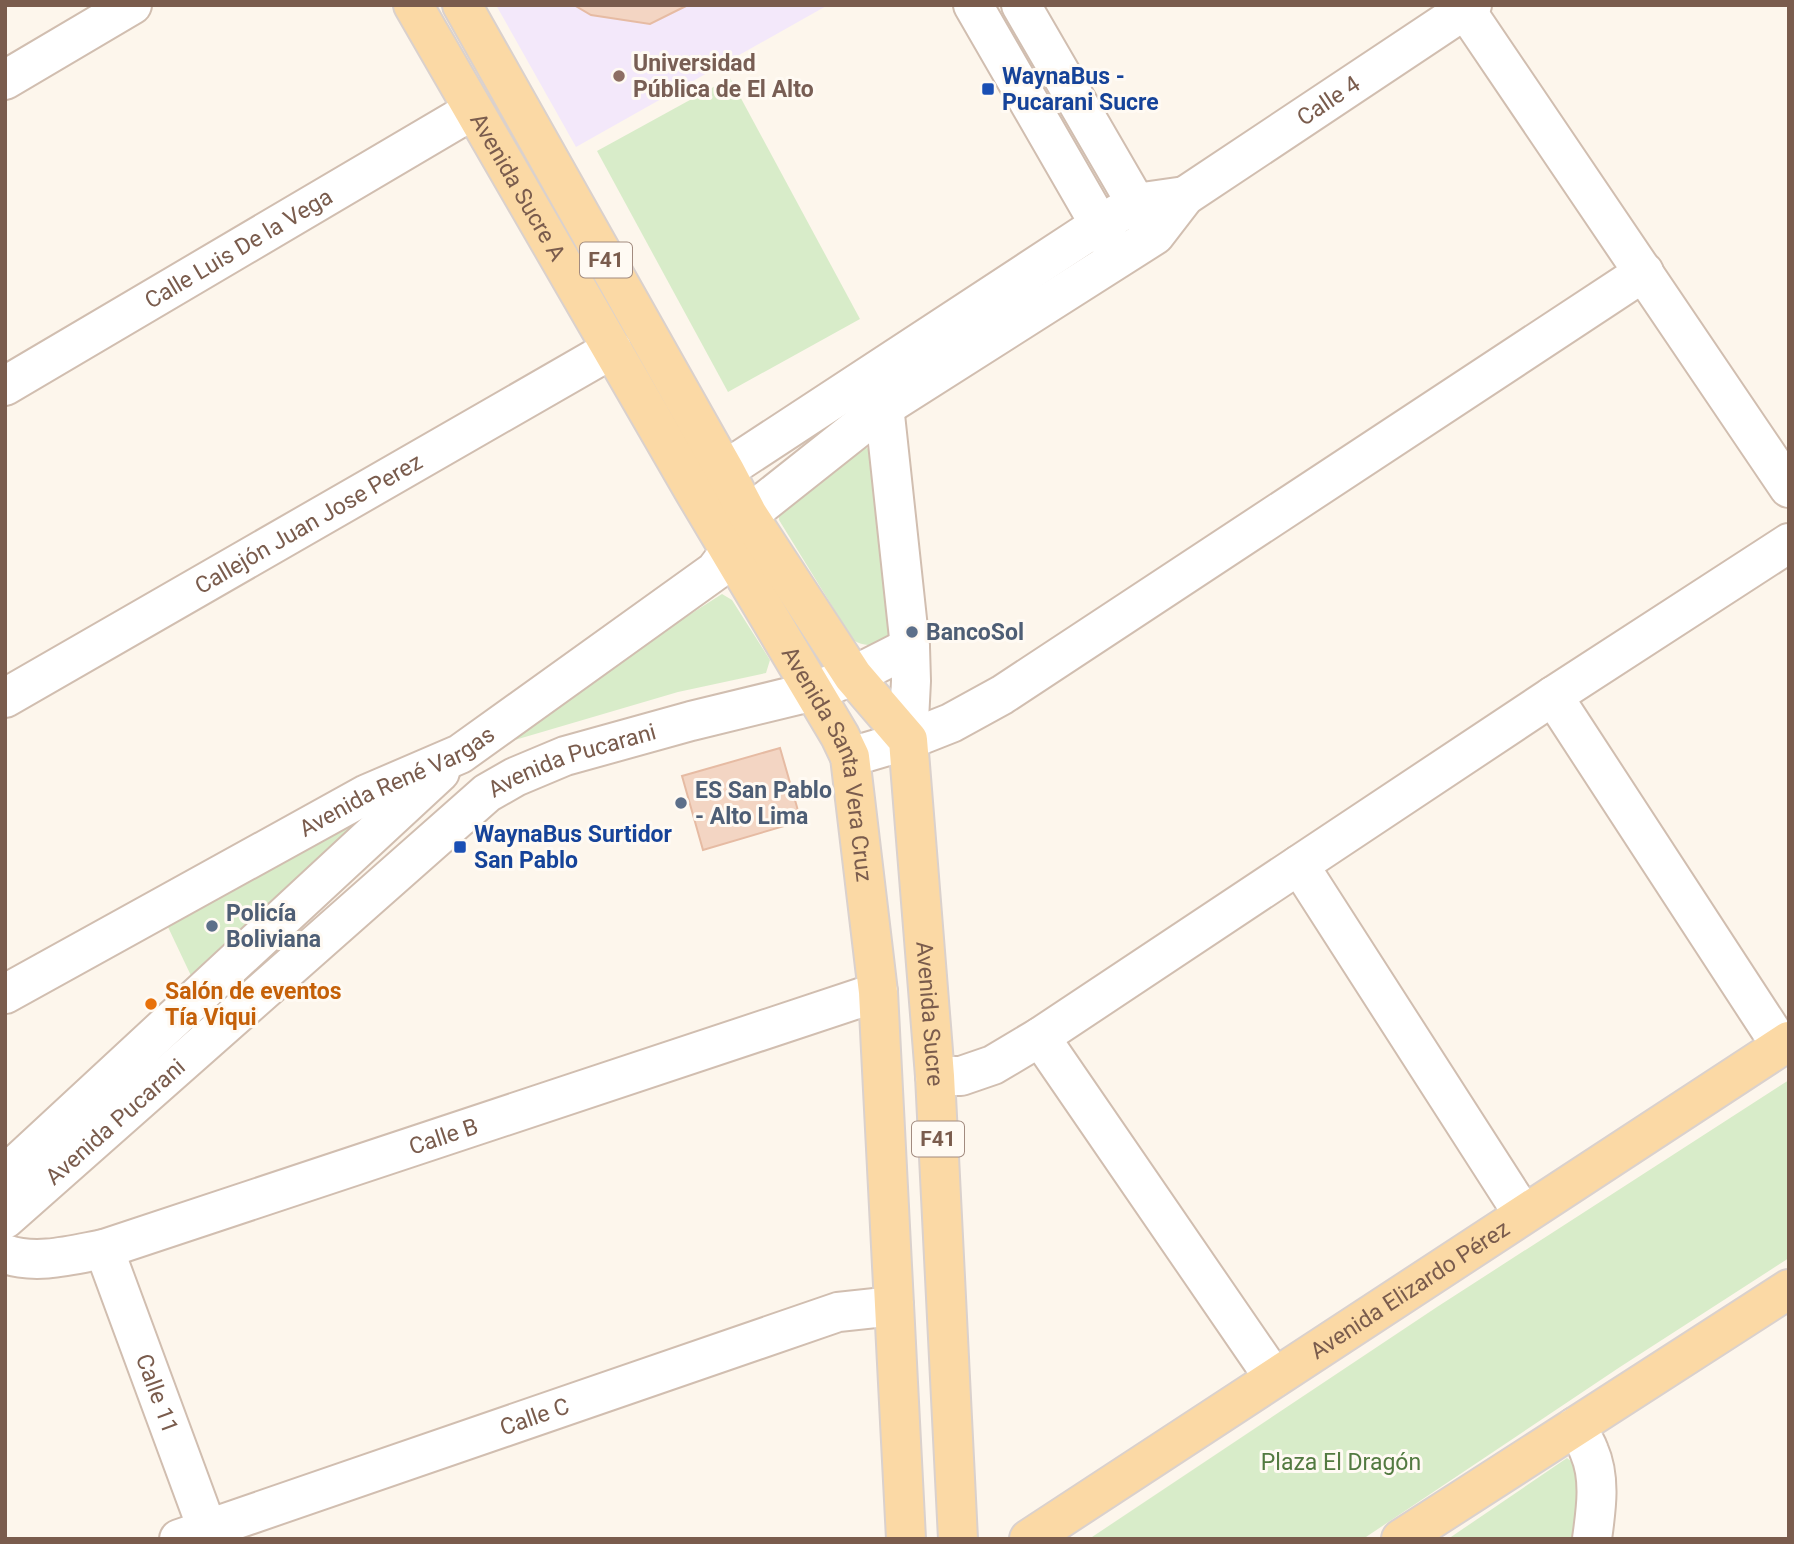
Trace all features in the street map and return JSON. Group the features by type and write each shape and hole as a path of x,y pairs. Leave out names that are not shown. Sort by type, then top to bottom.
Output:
{"main road":[{"name":"Avenida Sucre A","path":"413,5 612,349 709,481 748,515"},
{"name":"Avenida Sucre A","path":"462,5 709,481 730,551"},
{"name":"Avenida Santa Vera Cruz","path":"748,515 853,676 908,740"},
{"name":"Avenida Santa Vera Cruz","path":"730,551 814,691 850,757 878,992"},
{"name":"Avenida Sucre","path":"908,740 935,1076 958,1539"},
{"name":"F41","path":"878,992 906,1539"},
{"name":"Avenida Elizardo Pérez","path":"1029,1539 1785,1043"},
{"path":"1401,1539 1789,1289"}],"street":[{"path":"5,80 132,5"},
{"path":"973,5 1118,257"},
{"path":"1021,5 1146,219"},
{"path":"1469,7 1789,488"},
{"name":"Calle 4","path":"1146,219 1185,196 1469,7"},
{"name":"Calle Luis De la Vega","path":"5,386 473,110"},
{"path":"709,481 1099,225 1146,219"},
{"path":"748,515 883,408 1118,257 1146,219"},
{"path":"850,757 908,740 951,723 1002,695 1644,272"},
{"name":"Callejón Juan Jose Perez","path":"5,698 612,349"},
{"path":"880,368 910,647 908,740"},
{"name":"Avenida René Vargas","path":"5,995 367,794 460,754 715,570 730,551 748,515"},
{"path":"935,1076 961,1076 993,1065 1040,1037 1553,696 1789,543"},
{"name":"Avenida Pucarani","path":"5,1219 487,793 515,777 565,756 814,691 853,676 910,647"},
{"path":"1553,696 1785,1043"},
{"path":"460,754 487,793"},
{"name":"Avenida Pucarani","path":"5,1175 460,754"},
{"path":"1299,865 1523,1214"},
{"name":"Calle B","path":"5,1254 19,1259 52,1259 104,1249 878,992"},
{"path":"1040,1037 1274,1378"},
{"name":"Calle 11","path":"104,1249 199,1535"},
{"name":"Calle C","path":"199,1535 838,1312 894,1306"},
{"path":"1575,1427 1589,1449 1595,1471 1596,1510 1592,1539"}],"shaded area":[{"name":"Universidad Pública de El Alto","path":"496,5 828,5 576,147"}],"green space":[{"path":"730,78 860,319 728,392 597,151"},
{"path":"859,446 870,449 890,633 877,643 868,645 853,640 779,520 779,507"},
{"path":"722,594 732,600 770,660 766,673 678,692 508,742 502,734"},
{"path":"384,793 385,807 194,982 167,925"},
{"name":"Plaza El Dragón","path":"1789,1080 1789,1258 1363,1539 1089,1539 1437,1307"},
{"path":"1567,1458 1580,1468 1572,1539 1448,1539"}],"building":[{"path":"574,5 688,5 650,24 591,15"},
{"path":"780,748 801,821 703,850 682,776"}],"place":[{"name":"Universidad Pública de El Alto","path":"619,76"},
{"name":"WaynaBus - Pucarani Sucre","path":"988,89"},
{"name":"BancoSol","path":"912,632"},
{"name":"ES San Pablo - Alto Lima","path":"681,803"},
{"name":"WaynaBus Surtidor San Pablo","path":"460,847"},
{"name":"Policía Boliviana","path":"212,926"},
{"name":"Salón de eventos Tía Viqui","path":"151,1004"}]}
